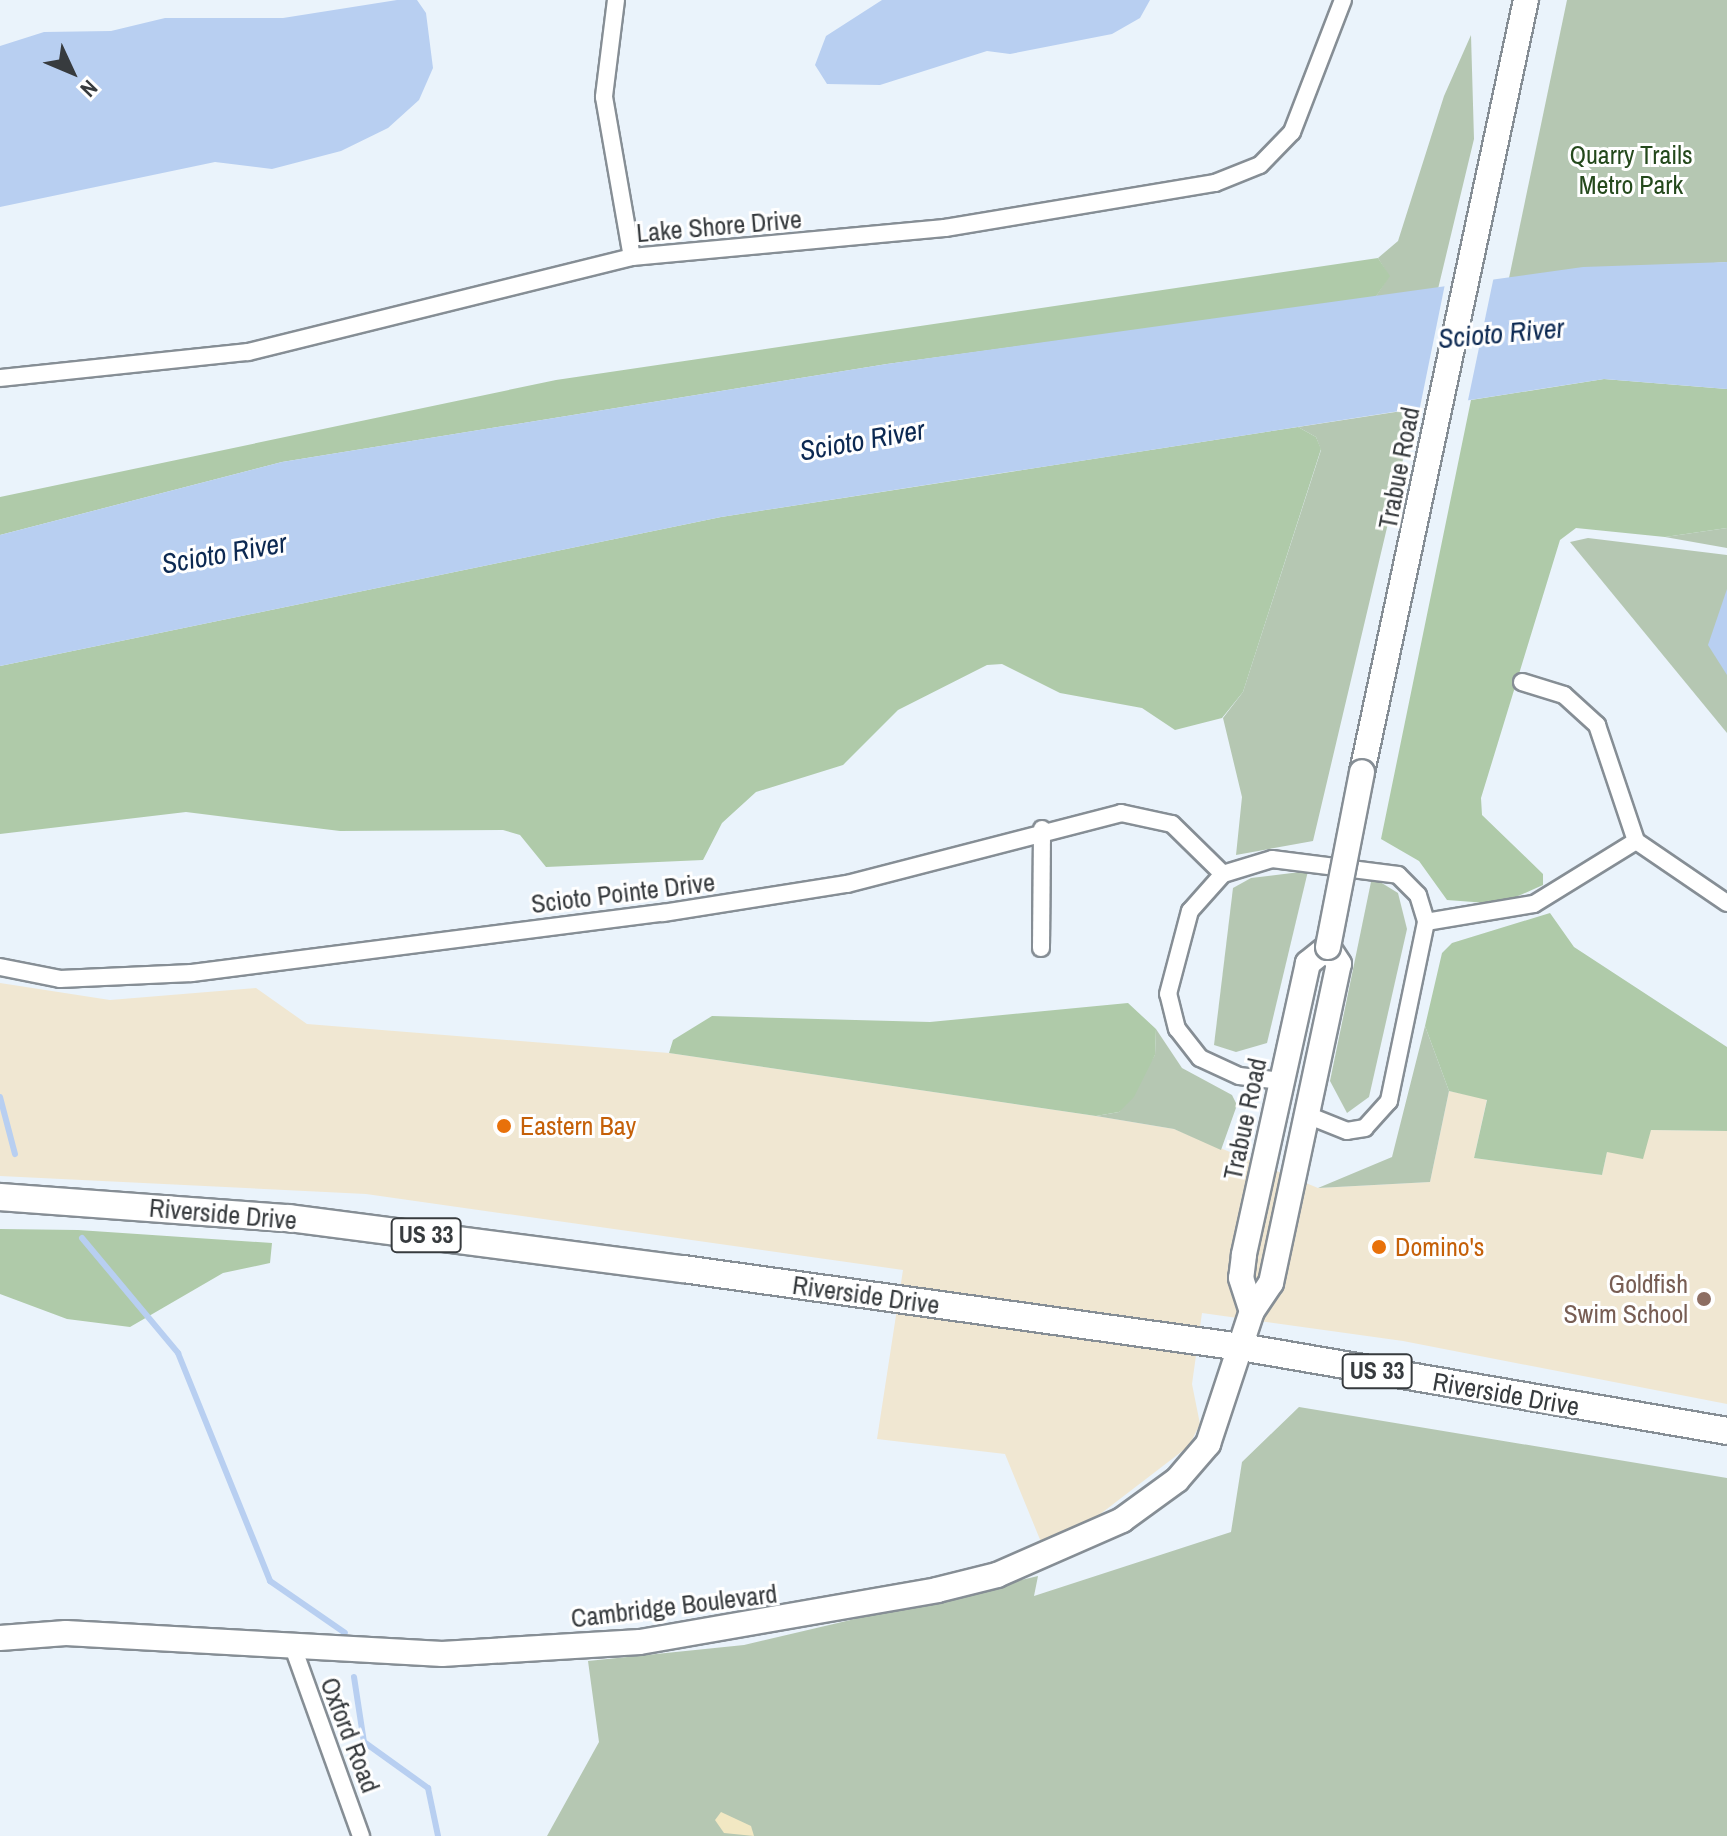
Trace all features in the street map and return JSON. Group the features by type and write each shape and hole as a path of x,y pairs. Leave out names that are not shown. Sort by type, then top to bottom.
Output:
{"main road":[{"name":"Trabue Road","path":"1252,1311 1241,1278 1244,1255 1308,963 1328,947 1362,772 1416,532 1526,0"},
{"name":"Trabue Road","path":"1241,1347 1252,1311 1271,1283 1339,964 1328,947"},
{"name":"Riverside Drive","path":"0,1197 460,1238 1241,1347 1727,1431"},
{"name":"Cambridge Boulevard","path":"0,1638 66,1633 294,1650 442,1654 640,1642 834,1611 997,1575 1122,1520 1184,1473 1218,1422 1241,1347"}],"street":[{"path":"616,0 604,97 632,257"},
{"name":"Lake Shore Drive","path":"0,378 248,352 632,257 945,228 1247,173 1292,132 1343,0"},
{"path":"1522,682 1564,695 1597,725 1636,841 1727,903"},
{"name":"Scioto Pointe Drive","path":"0,967 60,979 124,978 344,957 784,896 1105,814 1149,817 1172,824 1223,874"},
{"path":"1041,948 1042,829"},
{"path":"1426,922 1534,904 1636,841"},
{"path":"1281,1081 1239,1076 1200,1058 1170,1012 1179,933 1223,874 1272,859 1371,866 1398,875 1418,895 1426,922 1381,1118 1347,1131 1307,1115"},
{"name":"Oxford Road","path":"294,1650 361,1836"}],"shaded area":[{"path":"0,983 110,1000 256,988 307,1024 669,1053 1096,1116 1174,1129 1318,1188 1430,1182 1449,1091 1487,1099 1474,1158 1602,1175 1607,1152 1651,1130 1727,1131 1727,1404 1403,1341 1202,1313 1192,1384 1200,1424 1189,1446 1099,1515 1041,1542 1005,1454 877,1439 903,1270 366,1194 0,1176"}],"green space":[{"name":"Quarry Trails Metro Park","path":"1567,0 1727,0 1727,262 1509,278"},
{"path":"1471,35 1474,139 1438,289 1375,298 1389,276 1378,258 1398,241 1444,96"},
{"path":"1378,258 1390,276 1375,298 887,364 282,462 0,535 0,497 556,380"},
{"path":"1604,379 1727,389 1727,528 1665,537 1576,528 1560,540 1481,798 1482,815 1543,874 1543,885 1500,904 1447,900 1419,861 1381,839 1471,400"},
{"path":"1415,409 1313,841 1236,855 1242,797 1223,718 1243,692 1321,450 1316,437 1298,427"},
{"path":"1298,427 1316,437 1321,449 1243,692 1222,718 1175,730 1142,708 1060,693 1002,664 987,665 898,710 843,765 756,792 722,823 703,860 546,867 520,835 503,830 340,831 186,812 0,834 0,666 721,517"},
{"path":"1727,528 1727,548 1665,537"},
{"path":"1588,538 1727,555 1727,733 1570,542"},
{"path":"1308,871 1267,1043 1236,1052 1214,1045 1233,888 1251,878"},
{"path":"1372,877 1398,893 1407,929 1369,1097 1347,1113 1330,1081"},
{"path":"1550,913 1574,947 1727,1047 1727,1131 1651,1130 1643,1159 1607,1152 1602,1175 1474,1158 1487,1100 1449,1091 1425,1026 1442,953 1452,943"},
{"path":"1128,1003 1156,1029 1155,1055 1134,1097 1119,1112 1096,1116 669,1053 673,1040 712,1016 930,1022"},
{"path":"1425,1026 1449,1091 1430,1182 1318,1188 1392,1157"},
{"path":"1156,1029 1182,1068 1232,1095 1237,1105 1221,1150 1174,1129 1096,1116 1119,1112 1155,1055"},
{"path":"0,1229 78,1230 272,1243 270,1263 223,1273 130,1327 67,1319 0,1294"},
{"path":"1299,1407 1727,1478 1727,1836 547,1836 599,1742 588,1661 744,1645 1038,1576 1034,1596 1231,1532 1242,1462"}],"sand":[{"path":"721,1812 751,1826 754,1836 724,1833 715,1820"}],"water":[{"path":"397,0 417,0 426,13 433,68 419,100 388,128 341,151 272,169 215,162 0,207 0,46 44,32 111,31 165,18 283,18"},
{"path":"882,0 1150,0 1140,18 1112,34 1010,54 987,51 880,85 827,84 815,65 826,36"},
{"name":"Scioto River","path":"1727,262 1727,389 1604,379 721,517 0,666 0,535 282,462 887,364 1583,267"},
{"path":"1727,589 1727,675 1708,645"}],"pier":[{"path":"1494,276 1467,405 1419,412 1445,284"}],"waterway":[{"path":"0,1097 15,1154"},
{"path":"82,1238 178,1353 270,1581 345,1633"},
{"path":"354,1677 364,1742 428,1788 438,1836"}],"place":[{"name":"Eastern Bay","path":"504,1126"},
{"name":"Domino's","path":"1379,1247"},
{"name":"Goldfish Swim School","path":"1704,1299"}]}
